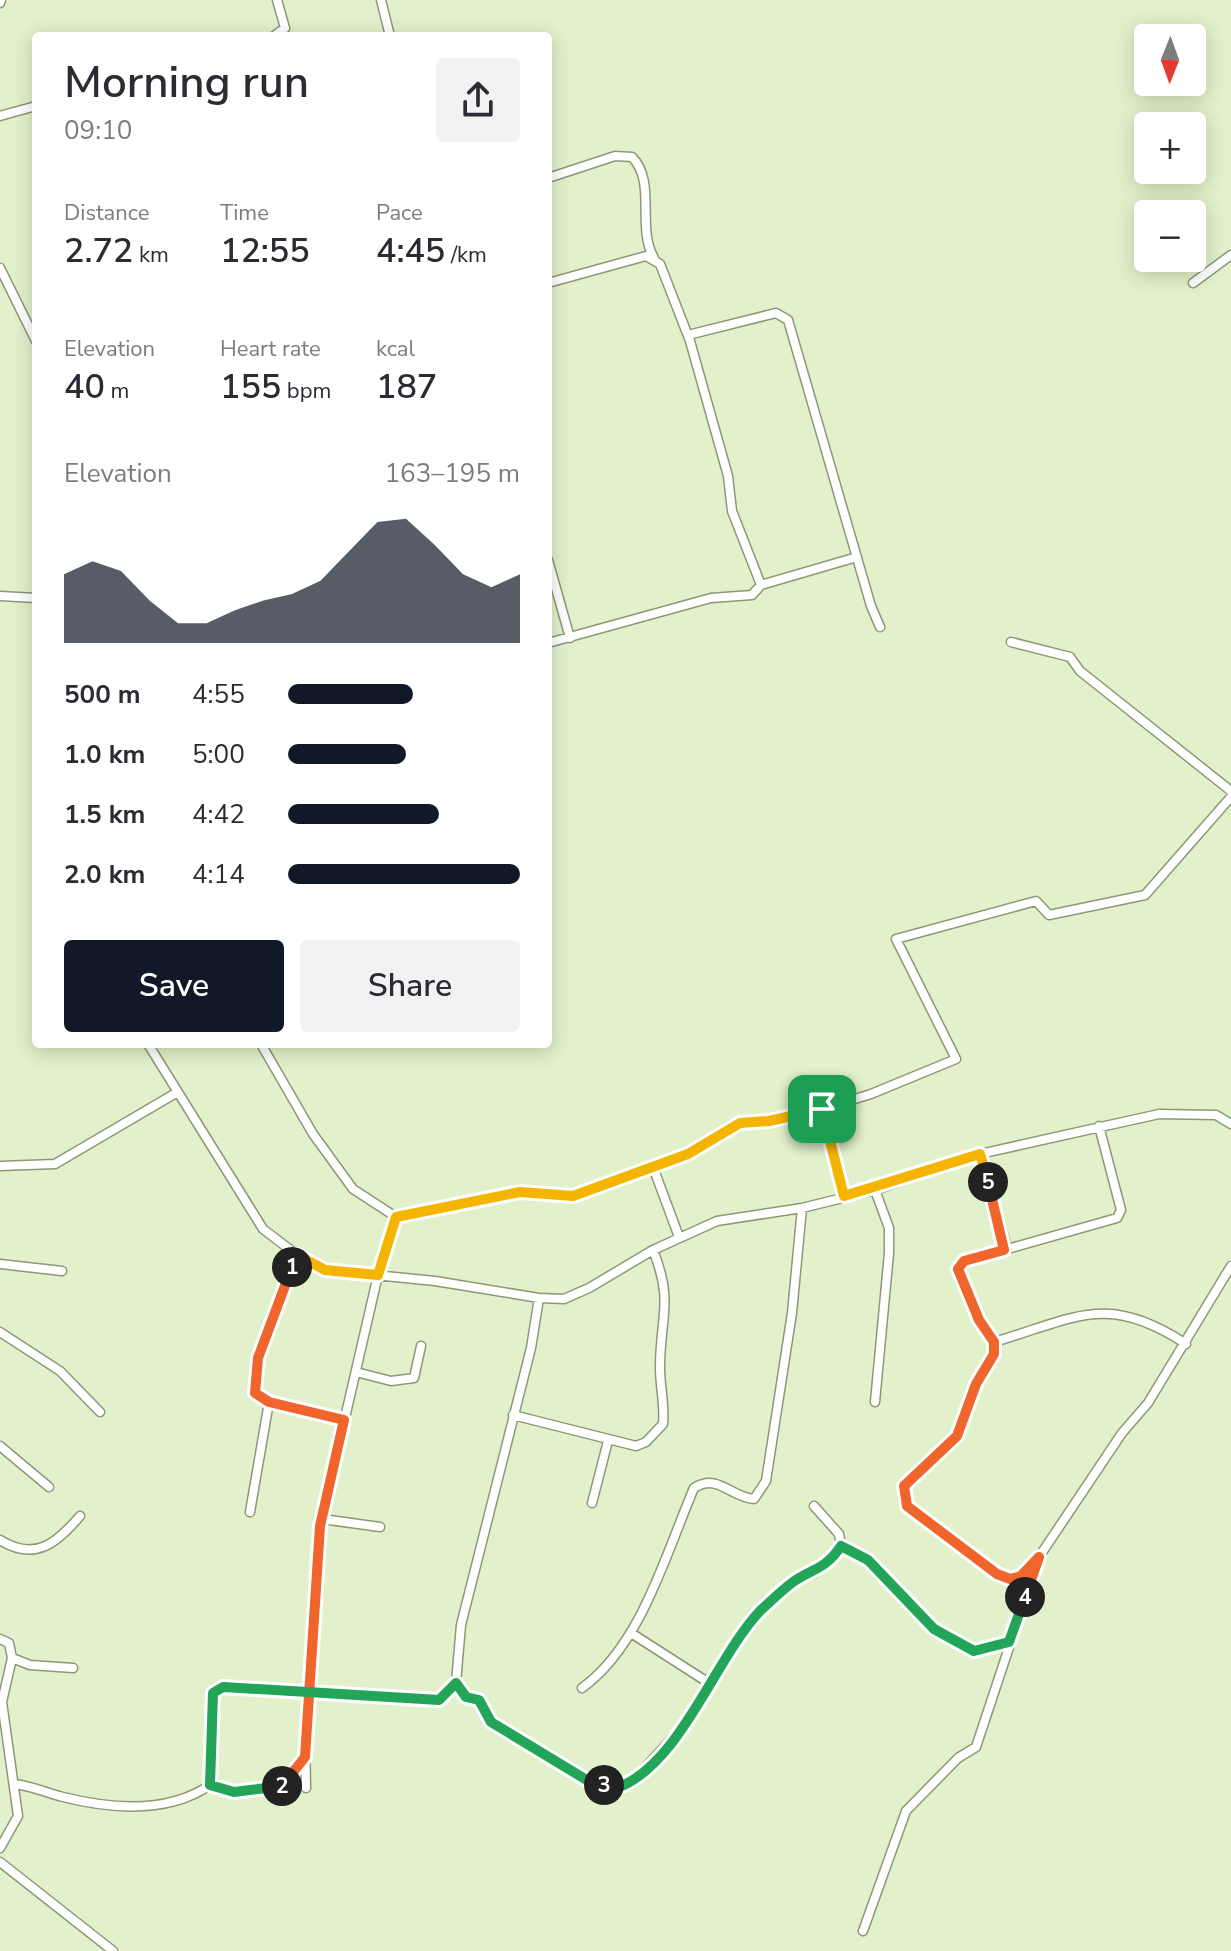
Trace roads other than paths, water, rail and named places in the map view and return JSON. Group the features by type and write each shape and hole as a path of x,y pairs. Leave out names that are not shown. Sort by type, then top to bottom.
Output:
{"street":[{"path":"277,0 285,28 280,32"},
{"path":"381,0 389,32"},
{"path":"0,116 32,107"},
{"path":"552,177 615,156 632,157 642,169 647,243 656,262"},
{"path":"1193,283 1231,255"},
{"path":"552,282 638,257 646,256 656,262 656,259 688,335 728,476 732,511 761,585"},
{"path":"0,268 32,333"},
{"path":"688,335 776,313 788,320 880,627"},
{"path":"552,642 711,598 752,595 761,585 857,557"},
{"path":"552,574 570,638"},
{"path":"0,596 32,598"},
{"path":"263,1048 313,1134 353,1189 396,1217 520,1192 573,1196 688,1154 740,1123 769,1121 822,1109 871,1094 956,1059 896,939 1036,901 1049,915 1145,895 1231,794 1092,681 1070,657 1011,642"},
{"path":"150,1048 263,1229 297,1255 325,1270 539,1298 564,1299 653,1250 717,1221 802,1208 875,1190 980,1154 1159,1114 1216,1115 1231,1124"},
{"path":"0,1166 55,1164 176,1093"},
{"path":"822,1109 844,1196"},
{"path":"1099,1126 1121,1210 1117,1218 964,1261 958,1269 979,1320 994,1342 994,1354 976,1384 957,1436 904,1486 907,1506 997,1574 1010,1579 1021,1576 1039,1557 1186,1344 1231,1266"},
{"path":"980,1154 1005,1241 1004,1250"},
{"path":"653,1167 679,1237"},
{"path":"875,1190 889,1228 875,1402"},
{"path":"582,1688 601,1675 631,1633 694,1488 705,1481 713,1481 740,1498 754,1499 766,1481 792,1313 802,1208"},
{"path":"306,1788 308,1695 322,1519 378,1275 396,1217"},
{"path":"513,1415 549,1427 593,1434 608,1441 636,1446 646,1442 663,1424 660,1369 667,1299 664,1277 653,1250"},
{"path":"297,1255 258,1358 255,1393 269,1402 344,1420"},
{"path":"0,1264 62,1271"},
{"path":"210,1785 213,1693 223,1687 308,1695 439,1700 456,1683 463,1615 539,1298"},
{"path":"994,1342 1096,1312 1133,1315 1186,1344"},
{"path":"0,1332 60,1371 100,1412"},
{"path":"356,1372 391,1381 414,1378 421,1346"},
{"path":"250,1512 269,1402"},
{"path":"592,1503 608,1441"},
{"path":"0,1446 49,1487"},
{"path":"814,1506 839,1534 841,1546"},
{"path":"0,1540 13,1548 36,1550 59,1541 80,1516"},
{"path":"322,1519 380,1527"},
{"path":"456,1683 466,1697 479,1700 491,1722 590,1782 617,1788 643,1773 688,1721 709,1683 761,1610 795,1580 815,1573 841,1546"},
{"path":"841,1546 868,1560 934,1629 974,1651 1009,1642"},
{"path":"863,1931 906,1811 958,1758 976,1747 1039,1557"},
{"path":"631,1633 709,1683"},
{"path":"0,1639 9,1643 12,1658 2,1702 18,1816 0,1848"},
{"path":"12,1658 30,1665 73,1668"},
{"path":"210,1785 234,1792 280,1787 305,1757"},
{"path":"15,1784 112,1806 149,1806 194,1796 210,1785"},
{"path":"0,1862 113,1951"}]}
